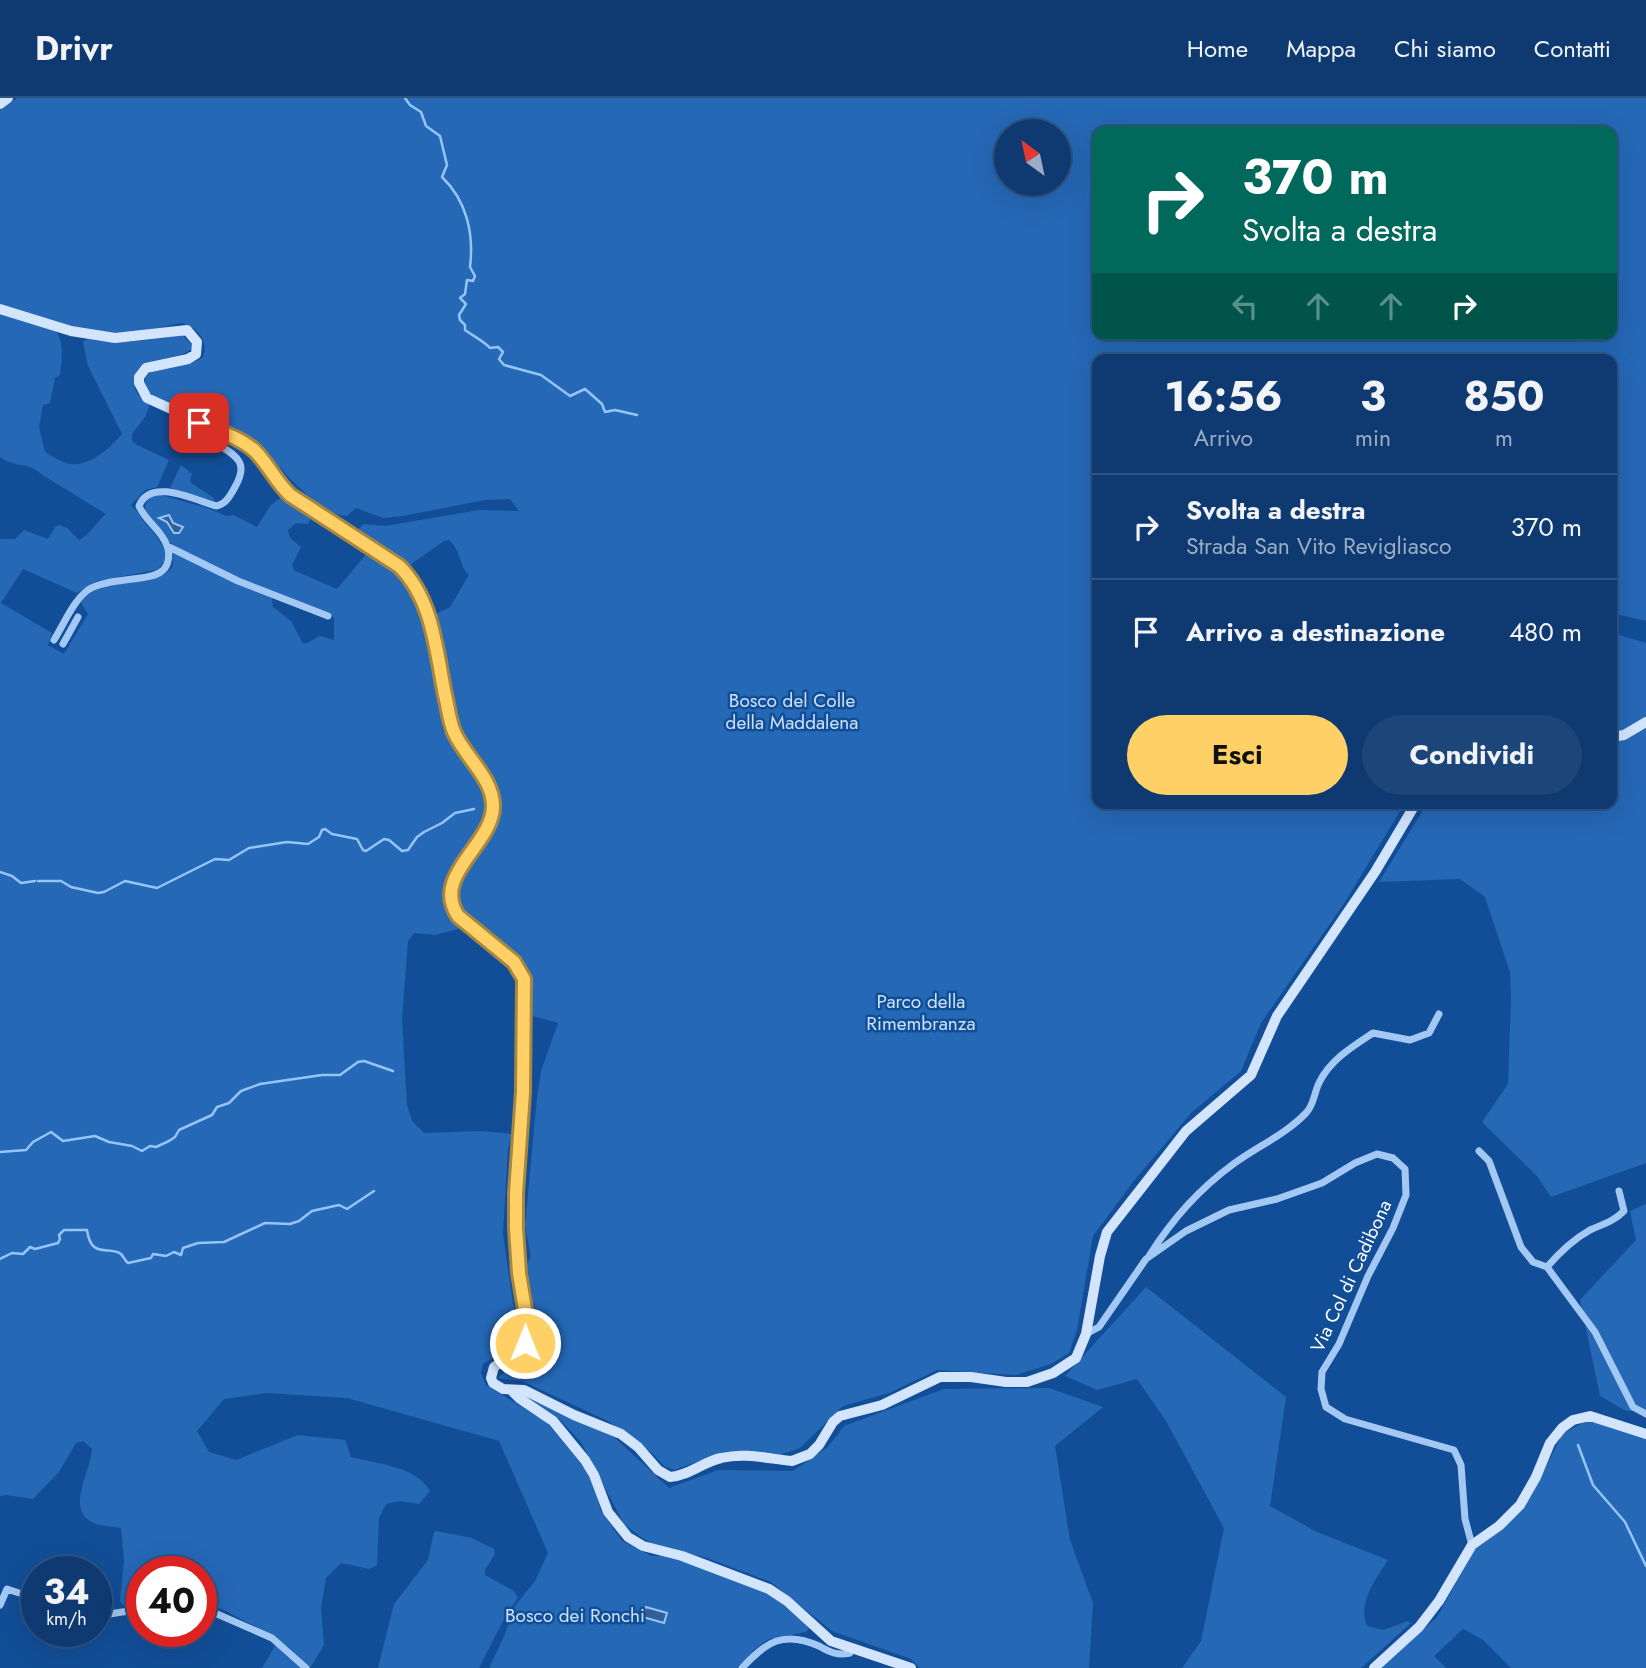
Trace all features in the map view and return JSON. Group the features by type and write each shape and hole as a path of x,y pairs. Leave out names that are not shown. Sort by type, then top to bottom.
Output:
{"street":[{"path":"0,104 8,98"},
{"path":"0,309 71,331 115,338 187,330 197,342 196,354 188,359 151,366 142,372 139,383 143,394 152,402 237,439 253,449 290,495 399,566 410,576 422,598 429,620 453,731 492,794 493,810 488,830 461,864 451,892 453,909 514,962 524,979 523,1092 516,1228 528,1335 523,1347 494,1367 491,1378 498,1387 512,1391 524,1390 574,1415 613,1429 638,1447 658,1470 670,1477 733,1456 801,1459 819,1445 833,1422 840,1416 882,1405 940,1377 971,1377 1006,1382 1038,1380 1076,1358 1086,1334 1107,1232 1186,1131 1251,1075 1277,1016 1375,872 1412,809"},
{"path":"199,423 208,436 239,461 240,478 230,496 216,506 167,492 150,492 144,496 139,506 142,513 167,546 238,581 328,616"},
{"path":"54,639 79,599 91,589 107,583 161,573 168,563 167,546"},
{"path":"62,644 78,617"},
{"path":"1617,736 1646,722"},
{"name":"Via Col di Cadibona","path":"1086,1334 1099,1327 1168,1226 1197,1195 1230,1166 1287,1130 1309,1110 1319,1082 1338,1056 1373,1033 1410,1040 1429,1033 1439,1014"},
{"path":"1479,1151 1489,1161 1521,1247 1534,1262 1547,1267 1595,1332 1633,1407 1646,1414"},
{"name":"Via Col di Cadibona","path":"1146,1259 1186,1231 1229,1210 1277,1199 1322,1183 1355,1163 1377,1154 1393,1158 1405,1169 1406,1195 1393,1228 1367,1276 1339,1344 1322,1372 1321,1389 1326,1407 1345,1419 1454,1450 1461,1465 1465,1519 1472,1545"},
{"path":"1547,1267 1564,1249 1589,1231 1615,1220 1624,1211 1619,1191"},
{"path":"512,1391 553,1421 585,1460 594,1475 608,1512 628,1537 643,1546 682,1556 769,1589 787,1601 825,1637 911,1668"},
{"path":"1374,1668 1419,1627 1439,1601 1472,1545 1499,1527 1520,1505 1536,1477 1550,1443 1562,1428 1573,1420 1590,1416 1646,1434"},
{"path":"0,1605 4,1587 21,1594"},
{"path":"217,1614 272,1638 306,1668"},
{"path":"742,1668 759,1650 788,1638 805,1640 837,1654 850,1653 853,1648"}],"green space":[{"name":"Bosco del Colle della Maddalena","path":"17,98 1646,98 1646,621 1617,614 1617,354 1092,354 1092,809 1401,809 1343,905 1261,1023 1241,1071 1191,1113 1133,1182 1093,1236 1077,1330 1069,1353 1051,1364 1015,1375 937,1370 889,1393 843,1406 800,1448 779,1455 729,1451 674,1470 664,1466 652,1453 608,1421 522,1381 498,1378 530,1349 536,1322 527,1264 531,1257 525,1226 541,1071 558,1023 530,1015 529,985 524,968 509,950 470,920 458,900 460,876 492,829 500,805 492,779 463,741 458,730 432,616 450,607 469,575 456,548 449,540 407,567 357,534 363,524 385,526 479,510 519,511 510,499 485,500 383,518 356,508 347,516 339,515 310,498 280,467 275,470 263,457 149,395 144,384 146,377 153,371 203,357 203,340 192,327 181,323 107,333 60,324 0,305 0,110"},
{"name":"Bosco dei Ronchi","path":"0,313 54,329 60,339 60,375 55,378 50,403 43,405 39,427 45,452 70,464 92,459 122,434 88,366 83,342 88,339 135,341 182,335 191,344 191,349 184,353 140,367 134,383 137,393 150,404 145,417 132,434 132,441 169,460 157,487 145,490 131,505 162,546 165,559 162,564 156,570 97,581 77,593 23,569 1,603 52,633 48,645 64,654 88,614 81,603 90,594 102,588 154,579 164,574 173,566 174,552 272,598 273,607 291,621 305,644 320,636 334,640 334,618 328,612 266,591 169,542 145,511 148,500 158,494 227,516 234,515 257,527 271,505 284,495 312,515 308,524 296,523 288,530 290,538 301,547 292,565 295,571 337,589 368,552 402,577 424,626 443,730 470,769 486,803 483,826 453,865 448,879 445,901 450,916 462,928 435,935 414,933 408,941 402,1019 407,1105 412,1121 424,1133 481,1131 512,1134 508,1149 503,1234 513,1303 519,1321 518,1338 512,1346 483,1364 481,1373 486,1385 545,1421 583,1464 595,1488 601,1511 622,1541 652,1556 694,1564 771,1595 806,1624 809,1628 806,1632 769,1639 737,1668 489,1668 514,1607 535,1581 548,1553 499,1441 347,1398 266,1393 224,1399 197,1431 209,1452 236,1460 298,1435 345,1440 351,1457 406,1471 424,1483 430,1491 419,1504 400,1501 386,1504 379,1518 377,1565 369,1569 341,1563 326,1578 321,1608 324,1645 310,1668 262,1668 279,1639 217,1607 217,1556 126,1556 124,1606 120,1601 124,1560 121,1528 94,1523 85,1517 81,1509 81,1490 92,1449 83,1441 76,1443 59,1472 33,1499 0,1496 0,539 15,539 24,530 48,539 59,525 67,528 79,540 106,514 37,471 0,457"},
{"path":"181,465 192,474 191,483 214,498 214,501 170,488"},
{"path":"1617,634 1646,643 1646,1163 1551,1197 1537,1176 1482,1122 1508,1084 1511,999 1510,972 1485,897 1460,879 1379,882 1424,809 1617,809"},
{"path":"1646,1204 1646,1411 1626,1411 1600,1396 1580,1300 1636,1240 1630,1211"},
{"path":"1146,1287 1286,1397 1270,1506 1317,1532 1388,1560 1366,1600 1364,1609 1367,1626 1383,1630 1408,1621 1411,1623 1361,1668 1182,1668 1201,1641 1224,1528 1166,1421 1137,1379 1097,1390 1065,1376"},
{"path":"1049,1388 1103,1407 1055,1446 1070,1540 1093,1603 1089,1668 920,1668 911,1659 832,1631 771,1582 707,1558 653,1544 624,1524 581,1442 560,1420 530,1399 613,1436 669,1488 718,1470 793,1471 828,1447 844,1426 944,1389"},
{"path":"1585,1422 1603,1423 1646,1438 1646,1668 1511,1668 1483,1640 1463,1629 1434,1656 1446,1668 1381,1668 1437,1617 1475,1549 1501,1531 1531,1496 1563,1433"},
{"path":"436,1531 472,1538 494,1549 495,1554 485,1570 485,1575 514,1591 518,1598 507,1613 479,1668 378,1668 394,1604 428,1560"}],"shaded area":[{"path":"169,515 173,523 183,527 179,533 174,533 167,522 159,518"},
{"path":"646,1607 667,1613 664,1623 643,1617"}],"waterway":[{"path":"405,98 421,112 426,126 440,136 447,165 442,177 451,186 467,219 471,242 470,267 475,276 473,281 467,280 465,294 460,298 466,304 459,315 465,330 490,348 498,347 503,352 499,359 504,365 541,375 570,396 585,389 602,404 605,412 615,410 637,415"},
{"path":"38,881 61,881 71,887 98,893 125,881 157,888 215,859 229,860 249,848 287,842 308,844 325,829 332,834 357,839 366,851 384,839 402,851 408,850 417,837 455,813 474,809"},
{"path":"0,872 21,883 35,881"},
{"path":"0,1152 26,1150 33,1142 51,1132 63,1141 95,1136 142,1151 169,1141 179,1130 212,1115 217,1107 229,1103 241,1091 260,1084 340,1075 358,1062 364,1061 393,1071"},
{"path":"0,1259 12,1253 23,1254 30,1247 35,1249 58,1243 59,1235 64,1230 87,1230 92,1245 101,1250 117,1252 128,1263 151,1258 153,1254 166,1256 174,1252 181,1255 183,1248 198,1243 224,1242 265,1223 290,1224 312,1211 339,1205 347,1209 374,1191"},
{"path":"1578,1445 1593,1485 1625,1522 1646,1566"}],"route":[{"path":"199,423 253,449 290,495 399,566 410,576 422,598 429,620 453,731 492,794 494,802 488,830 461,864 451,892 451,900 458,916 514,962 524,979 523,1092 516,1228 519,1273 528,1328 525,1343"}],"park label":[{"name":"Parco della Rimembranza","path":"921,1012"}]}
